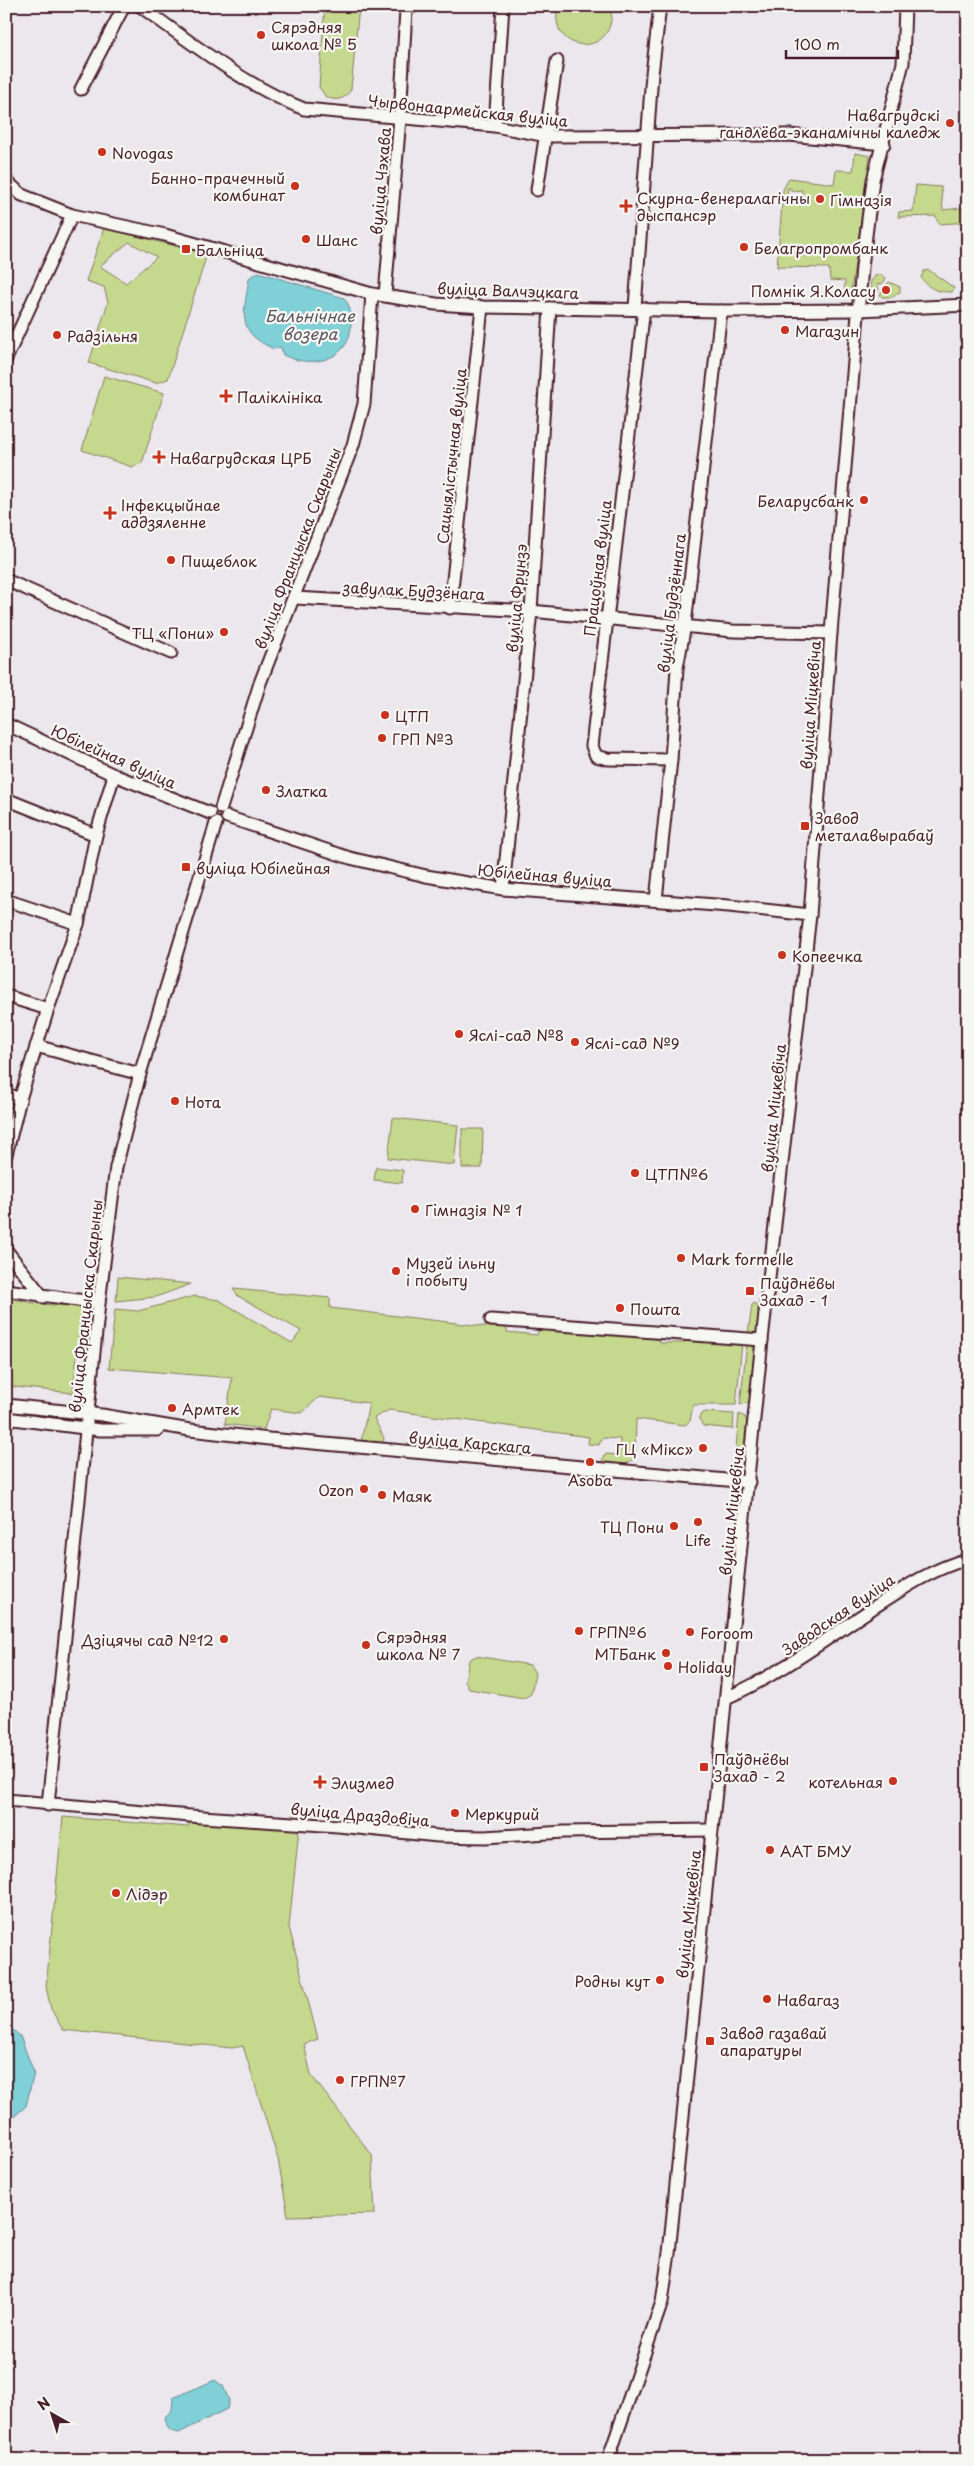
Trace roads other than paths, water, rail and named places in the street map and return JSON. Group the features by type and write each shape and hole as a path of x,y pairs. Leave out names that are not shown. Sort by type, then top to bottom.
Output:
{"street":[{"path":"81,89 124,6"},
{"name":"Чырвонаармейская вуліца","path":"140,6 233,73 282,100 304,109 495,126 547,136 648,134 789,136 884,144"},
{"path":"495,126 503,6"},
{"name":"Працоўная вуліца","path":"660,6 652,74 648,134 640,308 592,746 596,756 608,759 671,760"},
{"name":"вуліца Міцкевіча","path":"608,2460 662,2302 673,2215 687,2093 711,1830 749,1482 762,1340 810,915 831,632 859,310 873,180 884,144 903,63 905,6"},
{"name":"вуліца Чэхава","path":"385,295 410,7"},
{"path":"537,190 547,136 556,61"},
{"name":"вуліца Валчэцкага","path":"6,181 22,195 72,215 165,235 372,294 436,304 482,307 721,310 859,310 968,305"},
{"path":"6,359 72,215"},
{"name":"вуліца Францыска Скарыны","path":"224,812 260,683 295,598 353,445 364,404 372,294"},
{"name":"Сацыялістычная вуліца","path":"450,608 482,307"},
{"name":"вуліца Фрунзэ","path":"503,890 531,611 550,308"},
{"name":"вуліца Будзённага","path":"656,900 671,760 677,668 685,625 721,310"},
{"path":"6,580 171,653"},
{"name":"завулак Будзёнага","path":"295,598 531,611 733,631 831,632"},
{"name":"Юбілейная вуліца","path":"6,724 114,775 213,818"},
{"path":"6,1155 36,1046 78,924 96,835 114,775"},
{"path":"6,800 96,835"},
{"path":"213,818 223,822 224,812"},
{"name":"Юбілейная вуліца","path":"224,812 350,858 426,876 503,890 656,900 810,915"},
{"name":"вуліца Францыска Скарыны","path":"48,1805 99,1303 116,1167 140,1074 213,818"},
{"path":"6,900 78,924"},
{"path":"6,996 48,1009"},
{"path":"36,1046 140,1074"},
{"path":"6,1094 20,1099"},
{"path":"6,1250 43,1297"},
{"path":"6,1290 43,1297 99,1303"},
{"path":"491,1320 762,1340"},
{"name":"вуліца Карскага","path":"6,1405 88,1414 190,1430 419,1454 749,1482"},
{"name":"вуліца Карскага","path":"6,1418 86,1428 190,1430"},
{"name":"Заводская вуліца","path":"726,1698 775,1673 919,1578 950,1564 968,1559"},
{"name":"вуліца Драздовіча","path":"6,1800 48,1805 338,1826 438,1836 485,1837 564,1832 711,1830"}],"water":[{"name":"Бальнічнае возера","path":"258,272 344,298 351,313 351,324 349,337 337,354 328,359 317,361 294,359 283,355 281,347 274,349 253,336 245,321 244,312 249,278"},
{"path":"6,2024 20,2036 34,2073 26,2106 6,2124"},
{"path":"215,2380 223,2386 229,2400 227,2409 179,2433 170,2430 165,2417 172,2410 173,2398"}],"place":[{"name":"Сярэдняя школа № 5","path":"261,35"},
{"name":"Навагрудскі гандлёва-эканамічны каледж","path":"950,123"},
{"name":"Novogas","path":"102,152"},
{"name":"Банно-прачечный комбинат","path":"295,186"},
{"name":"Гімназія","path":"820,199"},
{"name":"Скурна-венералагічны дыспансэр","path":"626,206"},
{"name":"Шанс","path":"306,239"},
{"name":"Белагропромбанк","path":"744,247"},
{"name":"Бальніца","path":"186,249"},
{"name":"Помнік Я.Коласу","path":"886,290"},
{"name":"Магазин","path":"785,330"},
{"name":"Радзільня","path":"57,335"},
{"name":"Паліклініка","path":"226,396"},
{"name":"Навагрудская ЦРБ","path":"159,457"},
{"name":"Беларусбанк","path":"864,500"},
{"name":"Інфекцыйнае аддзяленне","path":"110,513"},
{"name":"Пищеблок","path":"171,560"},
{"name":"ТЦ «Пони»","path":"224,632"},
{"name":"ЦТП","path":"385,715"},
{"name":"ГРП №3","path":"382,738"},
{"name":"Златка","path":"266,790"},
{"name":"Завод металавырабаў","path":"805,826"},
{"name":"вуліца Юбілейная","path":"186,867"},
{"name":"Копеечка","path":"782,955"},
{"name":"Яслі-сад №8","path":"459,1034"},
{"name":"Яслі-сад №9","path":"575,1042"},
{"name":"Нота","path":"175,1101"},
{"name":"ЦТП№6","path":"635,1173"},
{"name":"Гімназія № 1","path":"415,1209"},
{"name":"Mark formelle","path":"681,1258"},
{"name":"Музей ільну і побыту","path":"396,1271"},
{"name":"Паўднёвы Захад - 1","path":"750,1291"},
{"name":"Пошта","path":"620,1308"},
{"name":"Армтек","path":"172,1408"},
{"name":"ГЦ «Мікс»","path":"703,1448"},
{"name":"Asoba","path":"590,1462"},
{"name":"Ozon","path":"364,1489"},
{"name":"Маяк","path":"382,1495"},
{"name":"Life","path":"698,1522"},
{"name":"ТЦ Пони","path":"674,1526"},
{"name":"ГРП№6","path":"579,1631"},
{"name":"Foroom","path":"690,1632"},
{"name":"Дзіцячы сад №12","path":"224,1639"},
{"name":"Сярэдняя школа № 7","path":"366,1645"},
{"name":"МТБанк","path":"666,1653"},
{"name":"Holiday","path":"668,1666"},
{"name":"Паўднёвы Захад - 2","path":"704,1767"},
{"name":"котельная","path":"893,1781"},
{"name":"Элизмед","path":"320,1782"},
{"name":"Меркурий","path":"455,1813"},
{"name":"ААТ БМУ","path":"770,1850"},
{"name":"Лідэр","path":"116,1893"},
{"name":"Родны кут","path":"660,1980"},
{"name":"Навагаз","path":"767,1999"},
{"name":"Завод газавай апаратуры","path":"710,2041"},
{"name":"ГРП№7","path":"340,2080"}]}
